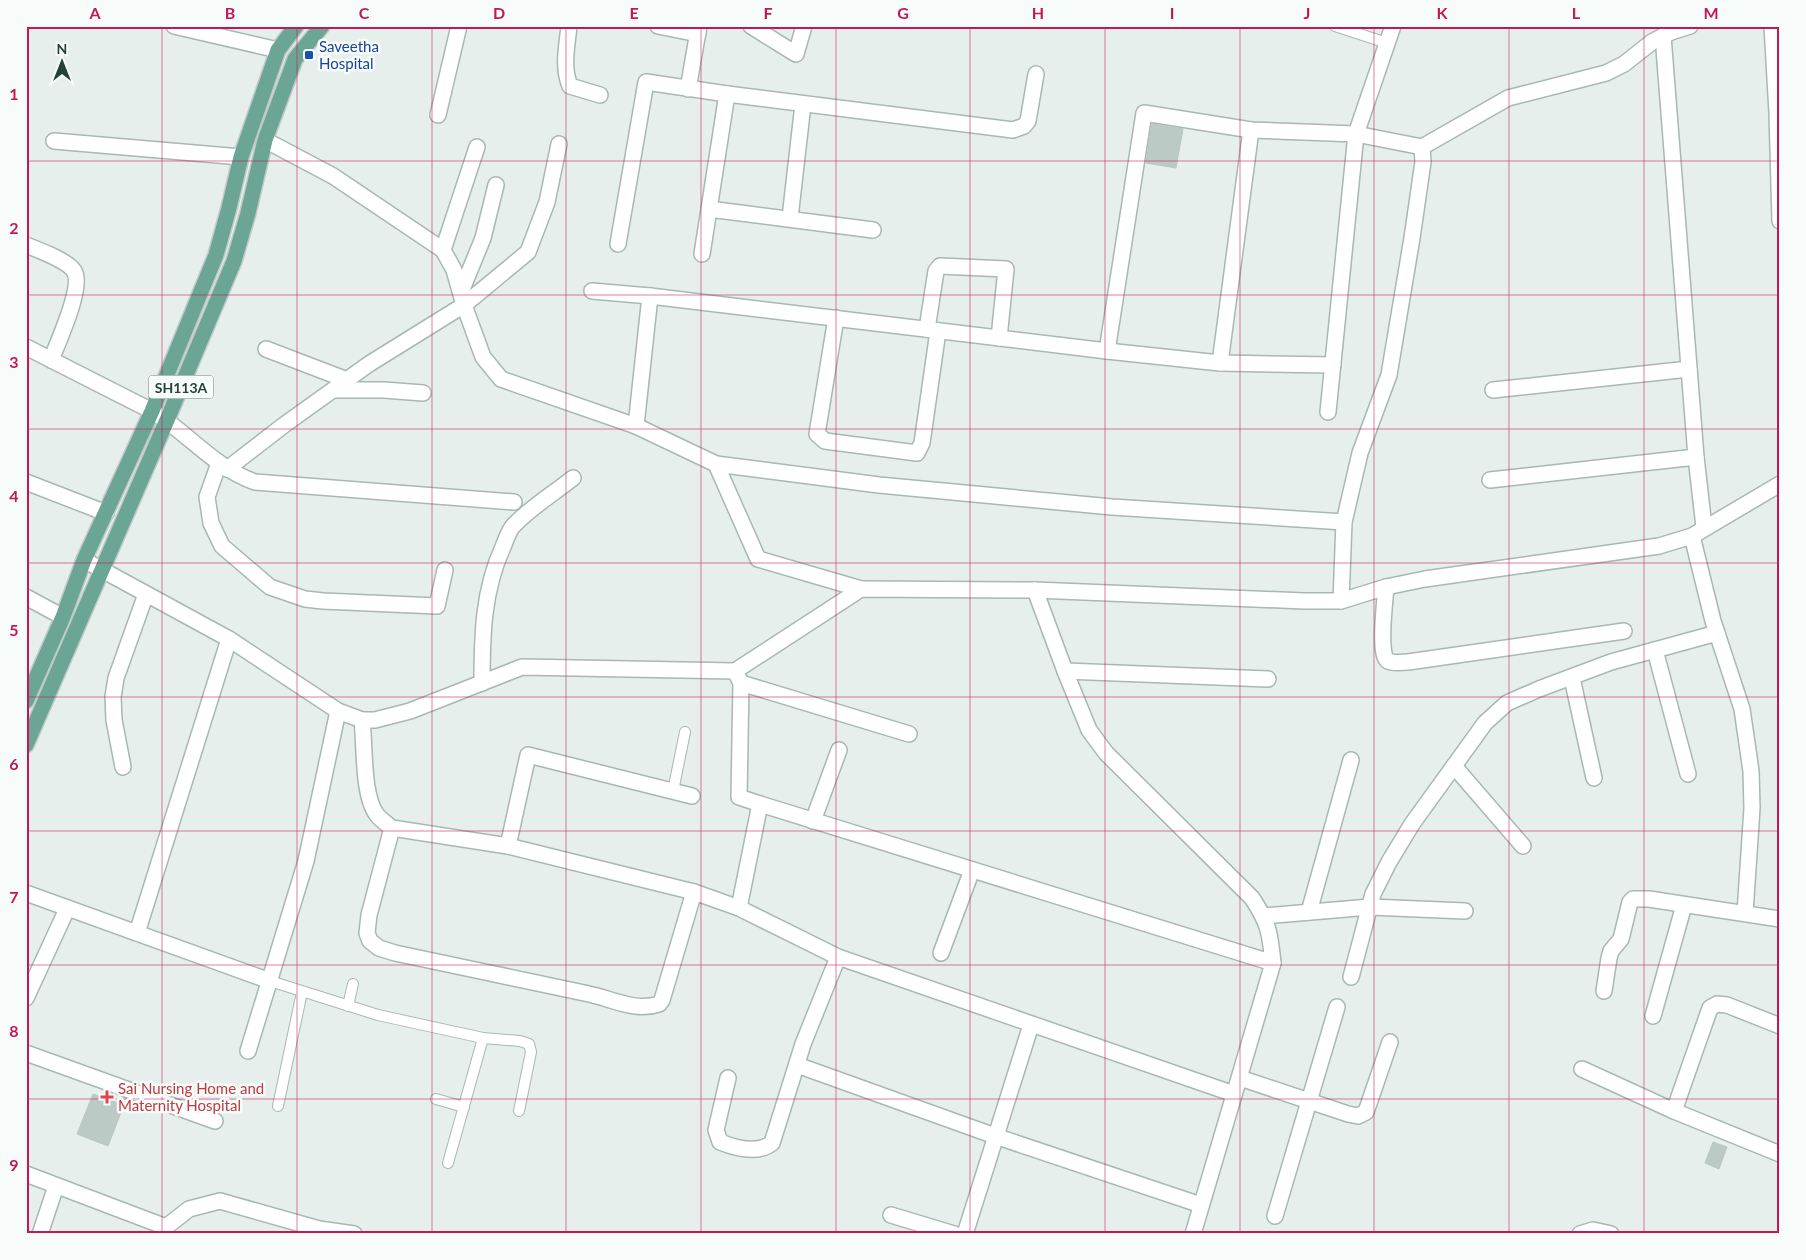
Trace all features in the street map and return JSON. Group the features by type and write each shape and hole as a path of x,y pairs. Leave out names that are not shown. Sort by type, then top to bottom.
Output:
{"main road":[{"name":"SH113A","path":"26,701 63,617 84,560 152,411 216,255 241,157 278,50 296,26"},
{"name":"SH113A","path":"26,745 234,261 248,213 265,140 296,58 322,26"}],"street":[{"path":"174,26 278,50"},
{"path":"438,114 459,26"},
{"path":"569,26 565,68 570,86 600,95"},
{"path":"658,26 698,30 688,89"},
{"path":"751,26 796,54 804,26"},
{"path":"1328,412 1356,134 1393,26"},
{"path":"1107,351 1144,113 1251,130 1356,134 1422,147 1508,98 1606,73 1624,64 1652,42 1690,26"},
{"path":"1772,26 1778,113 1780,221"},
{"path":"1664,36 1696,457 1698,531 1717,633 1742,709 1751,771 1752,808 1745,913"},
{"path":"618,244 646,82 1012,130 1024,126 1028,121 1036,74"},
{"path":"702,254 727,94"},
{"path":"790,218 803,104"},
{"path":"1220,363 1251,130"},
{"path":"265,140 333,176 443,250 454,270 462,299 483,357 501,379 636,426 716,464 878,485 1112,506 1344,522"},
{"path":"54,141 241,157"},
{"path":"445,570 438,606 323,601 296,597 270,587 222,546 211,523 207,497 223,466 334,390 528,252 547,202 559,144"},
{"path":"443,250 477,146"},
{"path":"1341,601 1344,522 1360,453 1389,375 1423,162 1422,147"},
{"path":"462,299 483,238 496,185"},
{"path":"709,209 873,230"},
{"path":"26,245 65,263 73,270 78,280 75,295 51,360"},
{"path":"836,318 817,434 825,441 917,453 922,443 936,271 940,266 1006,269 998,338"},
{"path":"592,291 650,296 1220,363 1333,365"},
{"path":"636,426 650,296"},
{"path":"26,347 167,420 238,477 254,482 514,502"},
{"path":"266,349 347,380"},
{"path":"1493,390 1689,368"},
{"path":"334,390 384,390 423,393"},
{"path":"1490,480 1696,457"},
{"path":"716,464 758,559 861,589 1035,590 1304,601 1341,601 1386,587 1425,580 1658,546 1698,531 1780,484"},
{"path":"482,683 482,643 489,584 511,528 532,508 573,478"},
{"path":"26,482 106,513"},
{"path":"84,560 229,639 338,710 362,720 375,720 410,711 522,668 738,677 909,734"},
{"path":"1386,587 1383,646 1384,657 1388,661 1408,662 1624,631"},
{"path":"738,677 861,589"},
{"path":"1035,590 1065,672 1089,730 1106,753 1252,898 1263,916 1270,934 1274,963 1193,1234"},
{"path":"123,767 114,720 113,697 116,678 146,594"},
{"path":"28,600 63,617"},
{"path":"1351,977 1377,886 1403,839 1485,723 1507,703 1611,662 1717,633"},
{"path":"137,933 229,639"},
{"path":"1655,650 1688,774"},
{"path":"1065,672 1268,679"},
{"path":"738,677 739,797 1274,963"},
{"path":"1572,678 1594,778"},
{"path":"248,1051 306,861 338,710"},
{"path":"362,720 365,773 369,801 377,815 392,828 508,846 694,892 739,908 838,957 1234,1094"},
{"path":"813,821 839,750"},
{"path":"508,846 528,755 692,796"},
{"path":"1309,912 1351,760"},
{"path":"1454,766 1523,846"},
{"path":"739,908 760,804"},
{"path":"392,828 369,915 367,933 370,941 380,948 395,953 591,994 636,1006 650,1007 659,1004 662,1000 694,892"},
{"path":"941,953 972,870"},
{"path":"26,893 270,981"},
{"path":"1604,991 1611,951 1622,940 1630,902 1633,899 1640,898 1780,919"},
{"path":"1653,1016 1684,905"},
{"path":"1263,916 1370,907 1465,911"},
{"path":"26,998 68,909"},
{"path":"728,1078 716,1130 720,1142 758,1150 767,1147 772,1143 803,1044 838,957"},
{"path":"1674,1111 1710,1008 1717,1004 1727,1005 1780,1026"},
{"path":"1275,1216 1337,1007"},
{"path":"965,1234 1031,1025"},
{"path":"1240,1078 1358,1116 1366,1112 1390,1042"},
{"path":"26,1053 215,1121"},
{"path":"797,1065 995,1136 1201,1204"},
{"path":"1582,1069 1674,1111 1780,1154"},
{"path":"26,1174 165,1230 189,1209 220,1201 319,1229 354,1234"},
{"path":"40,1234 56,1186"},
{"path":"891,1215 954,1234"},
{"path":"1580,1234 1593,1230 1611,1234"}],"lane":[{"path":"1335,26 1387,44"},
{"path":"672,791 685,732"},
{"path":"270,981 378,1014 483,1038 520,1041 529,1044 531,1052 519,1111"},
{"path":"348,1006 353,984"},
{"path":"278,1106 302,992"},
{"path":"448,1163 483,1038"},
{"path":"436,1099 464,1107"}],"building":[{"path":"1152,124 1183,129 1176,168 1146,163"},
{"path":"93,1094 124,1105 108,1146 77,1134"},
{"path":"1713,1142 1727,1147 1719,1169 1705,1163"}],"place":[{"name":"Saveetha Hospital","path":"309,55"},
{"name":"Sai Nursing Home and Maternity Hospital","path":"107,1097"}]}
